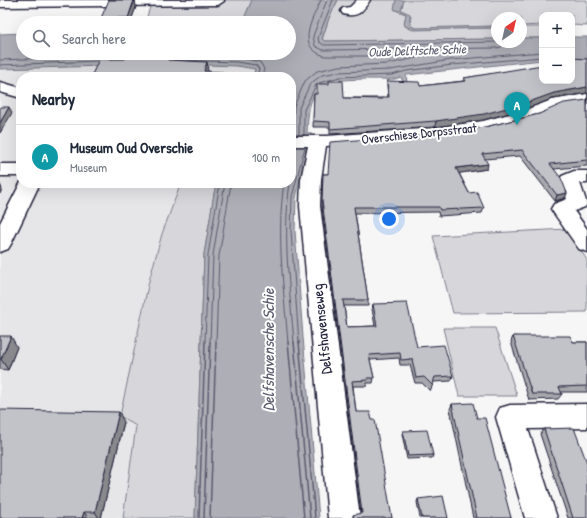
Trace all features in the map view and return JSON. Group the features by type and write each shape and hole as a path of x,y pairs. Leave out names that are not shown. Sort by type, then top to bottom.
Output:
{"street":[{"path":"348,11 352,12 364,0"},
{"path":"0,3 218,1"},
{"path":"0,87 16,92"},
{"name":"Overschiese Dorpsstraat","path":"296,141 435,133 483,126 531,114 558,103 587,99"},
{"name":"Delfshavenseweg","path":"314,141 310,206 344,518"},
{"path":"0,170 16,170"},
{"path":"587,177 574,177 569,180 578,202 561,209 587,244"},
{"path":"0,244 28,188"},
{"path":"541,518 510,417 587,416"}],"shaded area":[{"path":"222,0 252,0 245,16 147,16 151,4 222,3"},
{"path":"338,0 396,0 395,10 406,14 404,25 409,29 491,28 491,39 325,41 322,40 329,18"},
{"path":"404,0 587,0 587,26 575,25 575,12 539,12 539,25 527,26 527,12 491,12 491,26 417,29 410,25 411,16 401,10"},
{"path":"527,27 539,27 539,38 527,38"},
{"path":"0,60 253,60 261,72 16,72 16,188 242,188 226,518 0,518"},
{"path":"179,188 215,188 204,254 195,518 123,518 136,426 120,416 149,281 162,234"},
{"path":"567,229 587,260 587,312 453,313 433,236"},
{"path":"443,328 495,328 517,396 459,396"}],"water":[{"path":"252,0 338,0 329,18 322,39 325,41 491,39 491,48 527,48 527,38 539,38 539,60 406,75 407,82 403,82 401,77 395,79 343,80 325,84 315,92 309,109 307,133 311,133 310,147 305,157 296,198 295,231 319,518 195,518 204,254 215,188 296,188 296,72 254,72 255,69 237,66 176,64 0,69 0,34 16,33 16,60 296,60 296,16 245,16"},
{"path":"396,0 404,0 401,10 410,14 410,25 414,28 491,26 491,28 413,30 404,25 406,14 394,9"},
{"path":"575,37 587,37 587,60 575,60"}],"building":[{"path":"109,0 134,0 129,16 102,16"},
{"path":"575,58 587,59 587,87 554,93 526,103 484,114 436,121 330,129 330,122 313,121 314,94 317,94 317,84 329,84 329,81 343,81 344,98 383,99 383,97 389,97 387,81 419,82 420,86 466,81 464,78 539,66 539,84 575,84"},
{"path":"99,60 168,60 207,62 204,71 223,72 93,72"},
{"path":"587,100 587,160 550,164 561,178 567,193 557,195 522,150 482,154 488,164 456,168 469,193 477,192 484,208 440,210 439,207 354,207 368,300 343,300 347,327 377,326 373,304 407,303 417,347 444,345 453,376 435,377 432,385 424,377 416,378 412,359 401,360 400,353 369,355 374,378 352,381 356,412 370,412 372,420 375,420 392,518 354,518 353,515 362,513 322,200 323,174 328,174 330,142 436,134 485,127 539,114 564,103"},
{"path":"0,107 9,107 0,123"},
{"path":"0,336 11,336 1,359 0,359"},
{"path":"513,336 570,336 573,342 587,342 587,386 559,387 562,394 532,394"},
{"path":"473,403 477,418 485,418 511,518 477,518 452,404"},
{"path":"0,410 119,412 95,512 84,512 82,518 0,518"},
{"path":"574,428 587,463 587,518 573,518 544,429"},
{"path":"427,430 433,455 408,456 403,431"},
{"path":"443,496 448,518 422,518 418,499"}],"place":[{"name":"Museum Oud Overschie","path":"517,125"}],"water label":[{"name":"Oude Delftsche Schie","path":"417,50"},
{"name":"Delfshavensche Schie","path":"268,350"}]}
